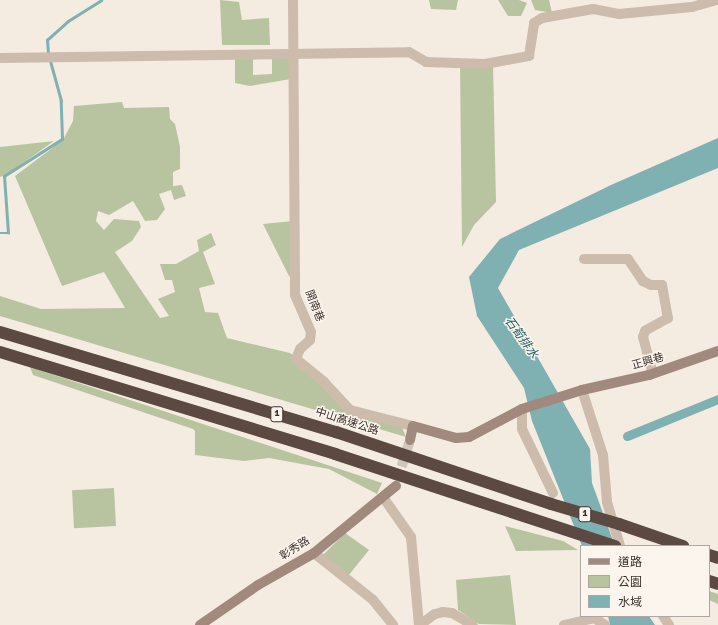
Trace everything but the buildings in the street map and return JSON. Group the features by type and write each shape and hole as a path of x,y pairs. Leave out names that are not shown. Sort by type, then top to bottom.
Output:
{"highway":[{"name":"中山高速公路","path":"0,332 336,432 552,499 618,524 680,545"},
{"name":"1","path":"0,352 165,400 612,545"}],"street":[{"name":"開南巷","path":"293,0 295,295 311,332 310,340 300,349 296,359 324,382 350,410 452,437 464,438 522,409"},
{"path":"0,58 294,52 409,52 426,62 485,64 514,60 529,56 534,23 542,18 593,9 619,14 692,7 717,0"},
{"path":"584,259 628,259 643,281 651,285 662,285 668,318 645,331 643,336 653,374"},
{"name":"正興巷","path":"522,409 582,390 653,374 718,351"},
{"path":"582,390 603,455 607,502 620,545"},
{"path":"522,409 522,429 552,499"},
{"path":"410,440 413,426"},
{"name":"彰秀路","path":"200,625 258,585 314,553 396,486"},
{"path":"384,497 411,537 420,624"},
{"path":"314,553 373,600 393,625"},
{"path":"420,624 431,616 443,612 452,613 473,625"},
{"path":"564,625 594,618 605,625"}],"green space":[{"path":"220,0 239,2 242,20 269,18 270,45 222,45"},
{"path":"429,0 458,0 456,10 431,9"},
{"path":"498,0 519,0 527,3 521,16 508,16"},
{"path":"531,0 549,0 552,13 535,10"},
{"path":"235,53 253,53 253,75 272,74 272,59 290,56 291,79 250,86 235,83"},
{"path":"460,64 493,64 496,202 474,225 462,247"},
{"path":"122,102 124,108 169,107 170,119 175,124 180,147 180,169 173,172 173,186 182,185 186,196 174,200 171,190 159,194 165,209 157,220 145,221 133,201 109,215 98,211 96,221 104,230 114,219 139,221 141,227 132,241 115,252 160,318 169,316 158,299 175,292 172,280 165,280 160,264 176,264 199,251 197,240 211,233 216,245 203,252 215,284 199,288 205,312 218,313 227,338 290,353 314,371 351,411 401,425 406,437 0,316 0,296 41,309 125,308 104,272 62,286 15,176 63,140 73,121 74,106"},
{"path":"54,141 6,175 0,177 0,147"},
{"path":"293,221 292,277 289,276 263,224"},
{"path":"30,367 382,483 377,494 329,469 269,458 244,461 195,455 195,431 193,429 33,375"},
{"path":"114,488 116,526 74,528 72,490"},
{"path":"505,526 563,541 578,550 516,551"},
{"path":"345,533 369,550 348,576 322,556"},
{"path":"510,575 516,625 479,624 458,610 456,580"},
{"path":"710,591 718,594 718,604 710,600"}],"water":[{"name":"石筍排水","path":"718,138 718,168 519,250 498,288 590,449 592,483 615,545 582,545 532,421 524,388 477,316 469,277 500,239 611,185"},
{"path":"608,617 650,617 655,625 610,625"}],"waterway":[{"path":"48,54 47,40 68,21 101,0"},
{"path":"0,233 8,233 4,176 62,139 61,101 50,61"},
{"path":"627,436 718,399"}],"tunnel":[{"path":"397,481 410,440"}]}
